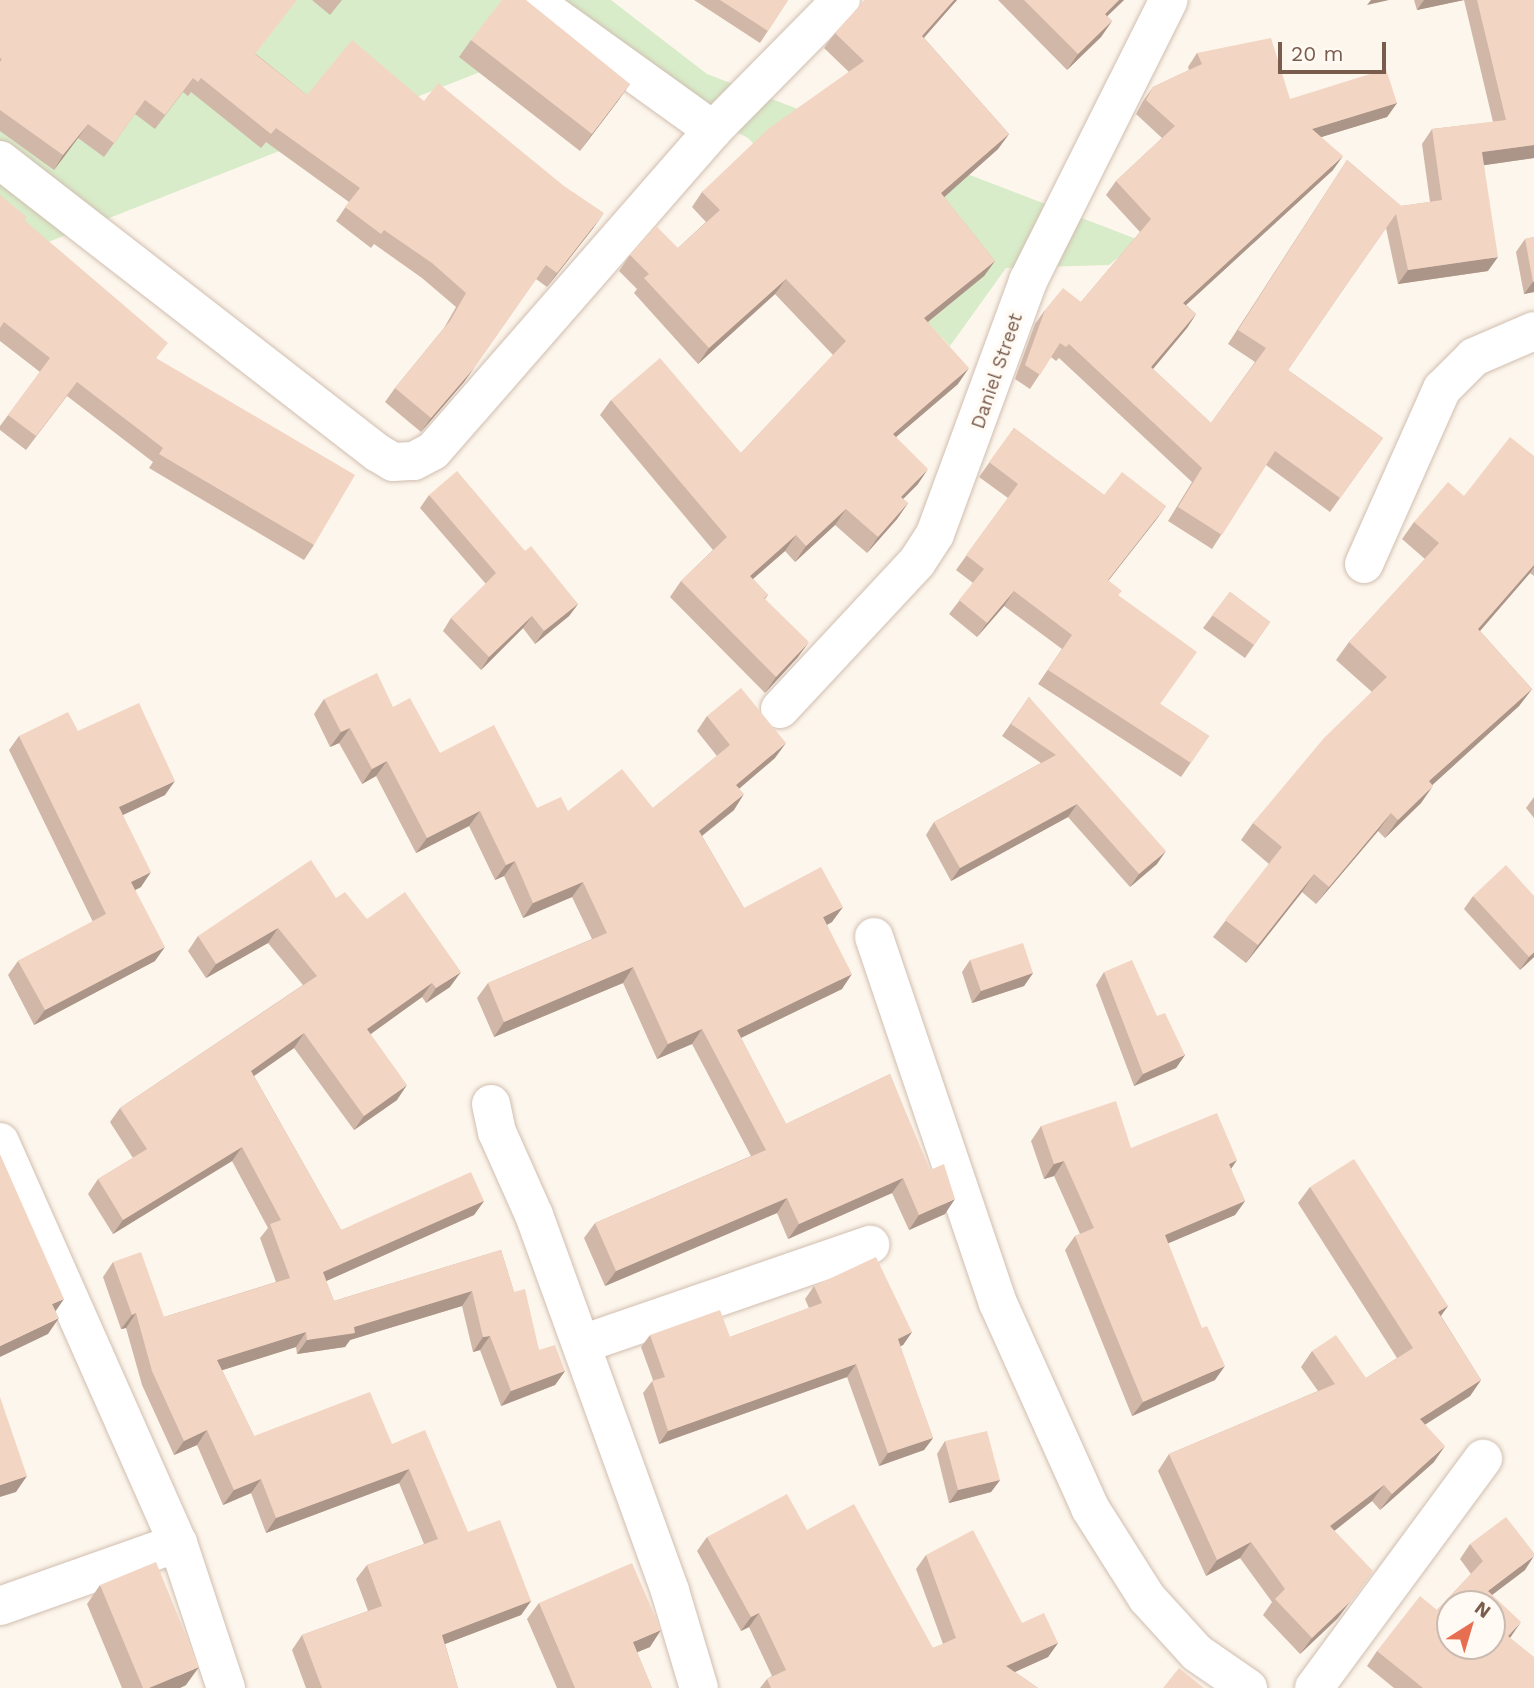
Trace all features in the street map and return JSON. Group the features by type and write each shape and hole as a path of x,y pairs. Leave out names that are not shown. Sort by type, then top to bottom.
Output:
{"street":[{"path":"532,0 713,130"},
{"path":"0,160 377,453 393,462 404,462 433,451 713,130 841,0"},
{"name":"Daniel Street","path":"780,709 917,562 935,534 950,505 1028,281 1168,0"},
{"path":"1364,564 1442,389 1474,357 1534,331"},
{"path":"874,937 998,1303 1090,1508 1147,1598 1197,1653 1248,1688"},
{"path":"491,1104 497,1132 582,1344 670,1591 699,1688"},
{"path":"0,1142 178,1543 226,1688"},
{"path":"582,1344 870,1245"},
{"path":"1314,1688 1483,1459"},
{"path":"0,1606 178,1543"}],"green space":[{"path":"0,0 611,0 707,74 1139,240 1109,265 1006,268 950,346 748,138 559,41 0,261"}],"building":[{"path":"0,0 297,0 255,54 307,95 352,40 424,101 438,83 564,186 604,213 557,273 546,265 474,368 431,418 395,388 450,321 466,293 432,263 384,230 381,234 345,207 360,188 276,128 271,134 201,78 198,82 193,78 165,115 145,100 114,143 88,124 63,155 0,110"},
{"path":"502,0 526,0 630,84 592,134 471,40"},
{"path":"720,0 788,0 768,31"},
{"path":"865,0 954,0 922,36 1009,134 941,193 995,261 924,318 969,368 893,434 928,469 901,497 908,503 878,537 846,509 806,546 796,535 750,576 768,595 764,598 809,642 776,677 681,581 727,537 611,400 660,358 741,453 846,341 786,279 709,348 644,278 649,274 630,255 656,226 678,248 720,210 702,192 768,129 864,61 835,33"},
{"path":"1024,0 1119,0 1105,14 1112,21 1078,54"},
{"path":"1477,0 1534,0 1534,145 1482,152 1498,257 1408,270 1396,214 1288,370 1383,438 1340,498 1275,451 1222,535 1178,507 1202,468 1069,344 1066,347 1060,343 1040,375 1025,365 1045,310 1063,288 1081,302 1151,219 1116,181 1175,126 1146,100 1153,87 1202,64 1197,53 1271,38 1290,99 1386,69 1397,103 1312,129 1343,156 1183,303 1196,314 1151,367 1211,423 1266,348 1238,330 1347,160 1401,206 1442,200 1432,129 1506,120"},
{"path":"0,195 27,217 24,220 168,343 156,358 355,475 314,545 159,454 163,448 77,382 36,436 8,415 50,358 4,322 0,328"},
{"path":"1534,237 1534,281 1533,282 1525,239"},
{"path":"1014,428 1104,495 1122,472 1166,506 1108,580 1122,591 1118,595 1197,652 1160,704 1209,736 1191,763 1048,670 1072,635 1014,591 987,623 959,600 984,569 966,555 1018,484 989,462"},
{"path":"1510,437 1534,456 1534,565 1478,629 1532,689 1429,781 1433,786 1398,820 1391,813 1329,887 1314,874 1258,945 1225,920 1282,847 1253,823 1324,738 1387,677 1349,642 1439,543 1414,522 1448,482 1464,496"},
{"path":"457,471 525,551 531,546 578,604 544,631 532,616 489,657 451,618 496,573 429,495"},
{"path":"1230,592 1270,622 1254,645 1212,615"},
{"path":"377,673 393,707 410,698 440,753 494,725 537,808 561,797 568,811 622,769 653,808 730,745 707,716 741,688 786,743 736,785 744,794 699,831 744,908 821,867 843,907 823,917 852,974 737,1030 786,1124 890,1074 930,1170 944,1164 955,1199 919,1215 903,1178 799,1224 787,1198 616,1271 595,1223 766,1150 702,1029 668,1044 633,967 504,1022 488,983 607,933 583,882 533,903 515,861 506,865 480,811 427,838 387,761 372,769 350,728 341,732 324,699"},
{"path":"1029,697 1166,851 1139,874 1077,804 960,868 934,822 1056,755 1011,724"},
{"path":"139,703 175,781 119,807 151,872 131,882 165,947 45,1010 18,961 106,914 19,736 68,712 78,731"},
{"path":"311,860 336,898 345,892 367,919 405,892 461,972 436,988 432,983 367,1029 407,1085 364,1116 304,1033 251,1071 341,1230 471,1172 484,1201 323,1272 334,1301 501,1250 514,1292 525,1289 539,1350 555,1345 565,1371 511,1391 490,1336 483,1337 472,1291 354,1327 355,1333 307,1340 306,1332 217,1360 254,1436 370,1392 392,1444 425,1430 468,1532 500,1520 531,1601 442,1635 458,1688 322,1688 302,1635 382,1606 367,1565 438,1539 409,1469 276,1518 261,1479 234,1490 207,1430 184,1441 152,1371 136,1313 132,1315 113,1262 141,1252 164,1317 290,1278 270,1224 281,1220 242,1147 123,1220 98,1179 147,1149 120,1108 317,976 278,928 216,964 198,936"},
{"path":"1506,865 1534,896 1534,952 1529,957 1473,896"},
{"path":"1023,943 1033,973 981,991 970,960"},
{"path":"1132,960 1157,1016 1165,1013 1185,1055 1143,1074 1104,972"},
{"path":"1116,1101 1131,1148 1217,1113 1237,1160 1229,1164 1245,1201 1165,1235 1202,1328 1207,1326 1225,1366 1143,1402 1075,1236 1094,1228 1064,1161 1054,1164 1041,1126"},
{"path":"0,1154 64,1299 52,1304 59,1318 0,1346"},
{"path":"1354,1159 1448,1306 1438,1312 1481,1380 1420,1419 1445,1446 1392,1494 1384,1485 1330,1526 1373,1571 1350,1602 1312,1638 1275,1599 1285,1589 1251,1542 1217,1560 1169,1454 1335,1384 1312,1351 1336,1335 1366,1378 1413,1348 1310,1187"},
{"path":"876,1257 912,1332 898,1339 933,1438 888,1453 856,1364 668,1431 652,1381 665,1377 650,1335 720,1310 730,1337 822,1303 814,1286"},
{"path":"0,1397 27,1476 0,1485"},
{"path":"987,1431 1000,1480 958,1490 945,1441"},
{"path":"787,1494 807,1530 854,1504 933,1648 956,1638 926,1555 973,1530 1022,1623 1044,1613 1058,1643 1006,1666 1038,1688 771,1688 767,1679 786,1670 759,1613 751,1617 707,1537"},
{"path":"1506,1517 1534,1553 1534,1556 1489,1590 1456,1590 1483,1561 1470,1544"},
{"path":"156,1562 199,1667 149,1688 143,1688 100,1585"},
{"path":"632,1563 661,1630 633,1642 652,1688 575,1688 539,1603"},
{"path":"1420,1596 1436,1609 1436,1660 1506,1660 1506,1608 1521,1622 1508,1636 1534,1657 1534,1688 1423,1688 1377,1651"},
{"path":"1179,1668 1204,1688 1163,1688"}]}
